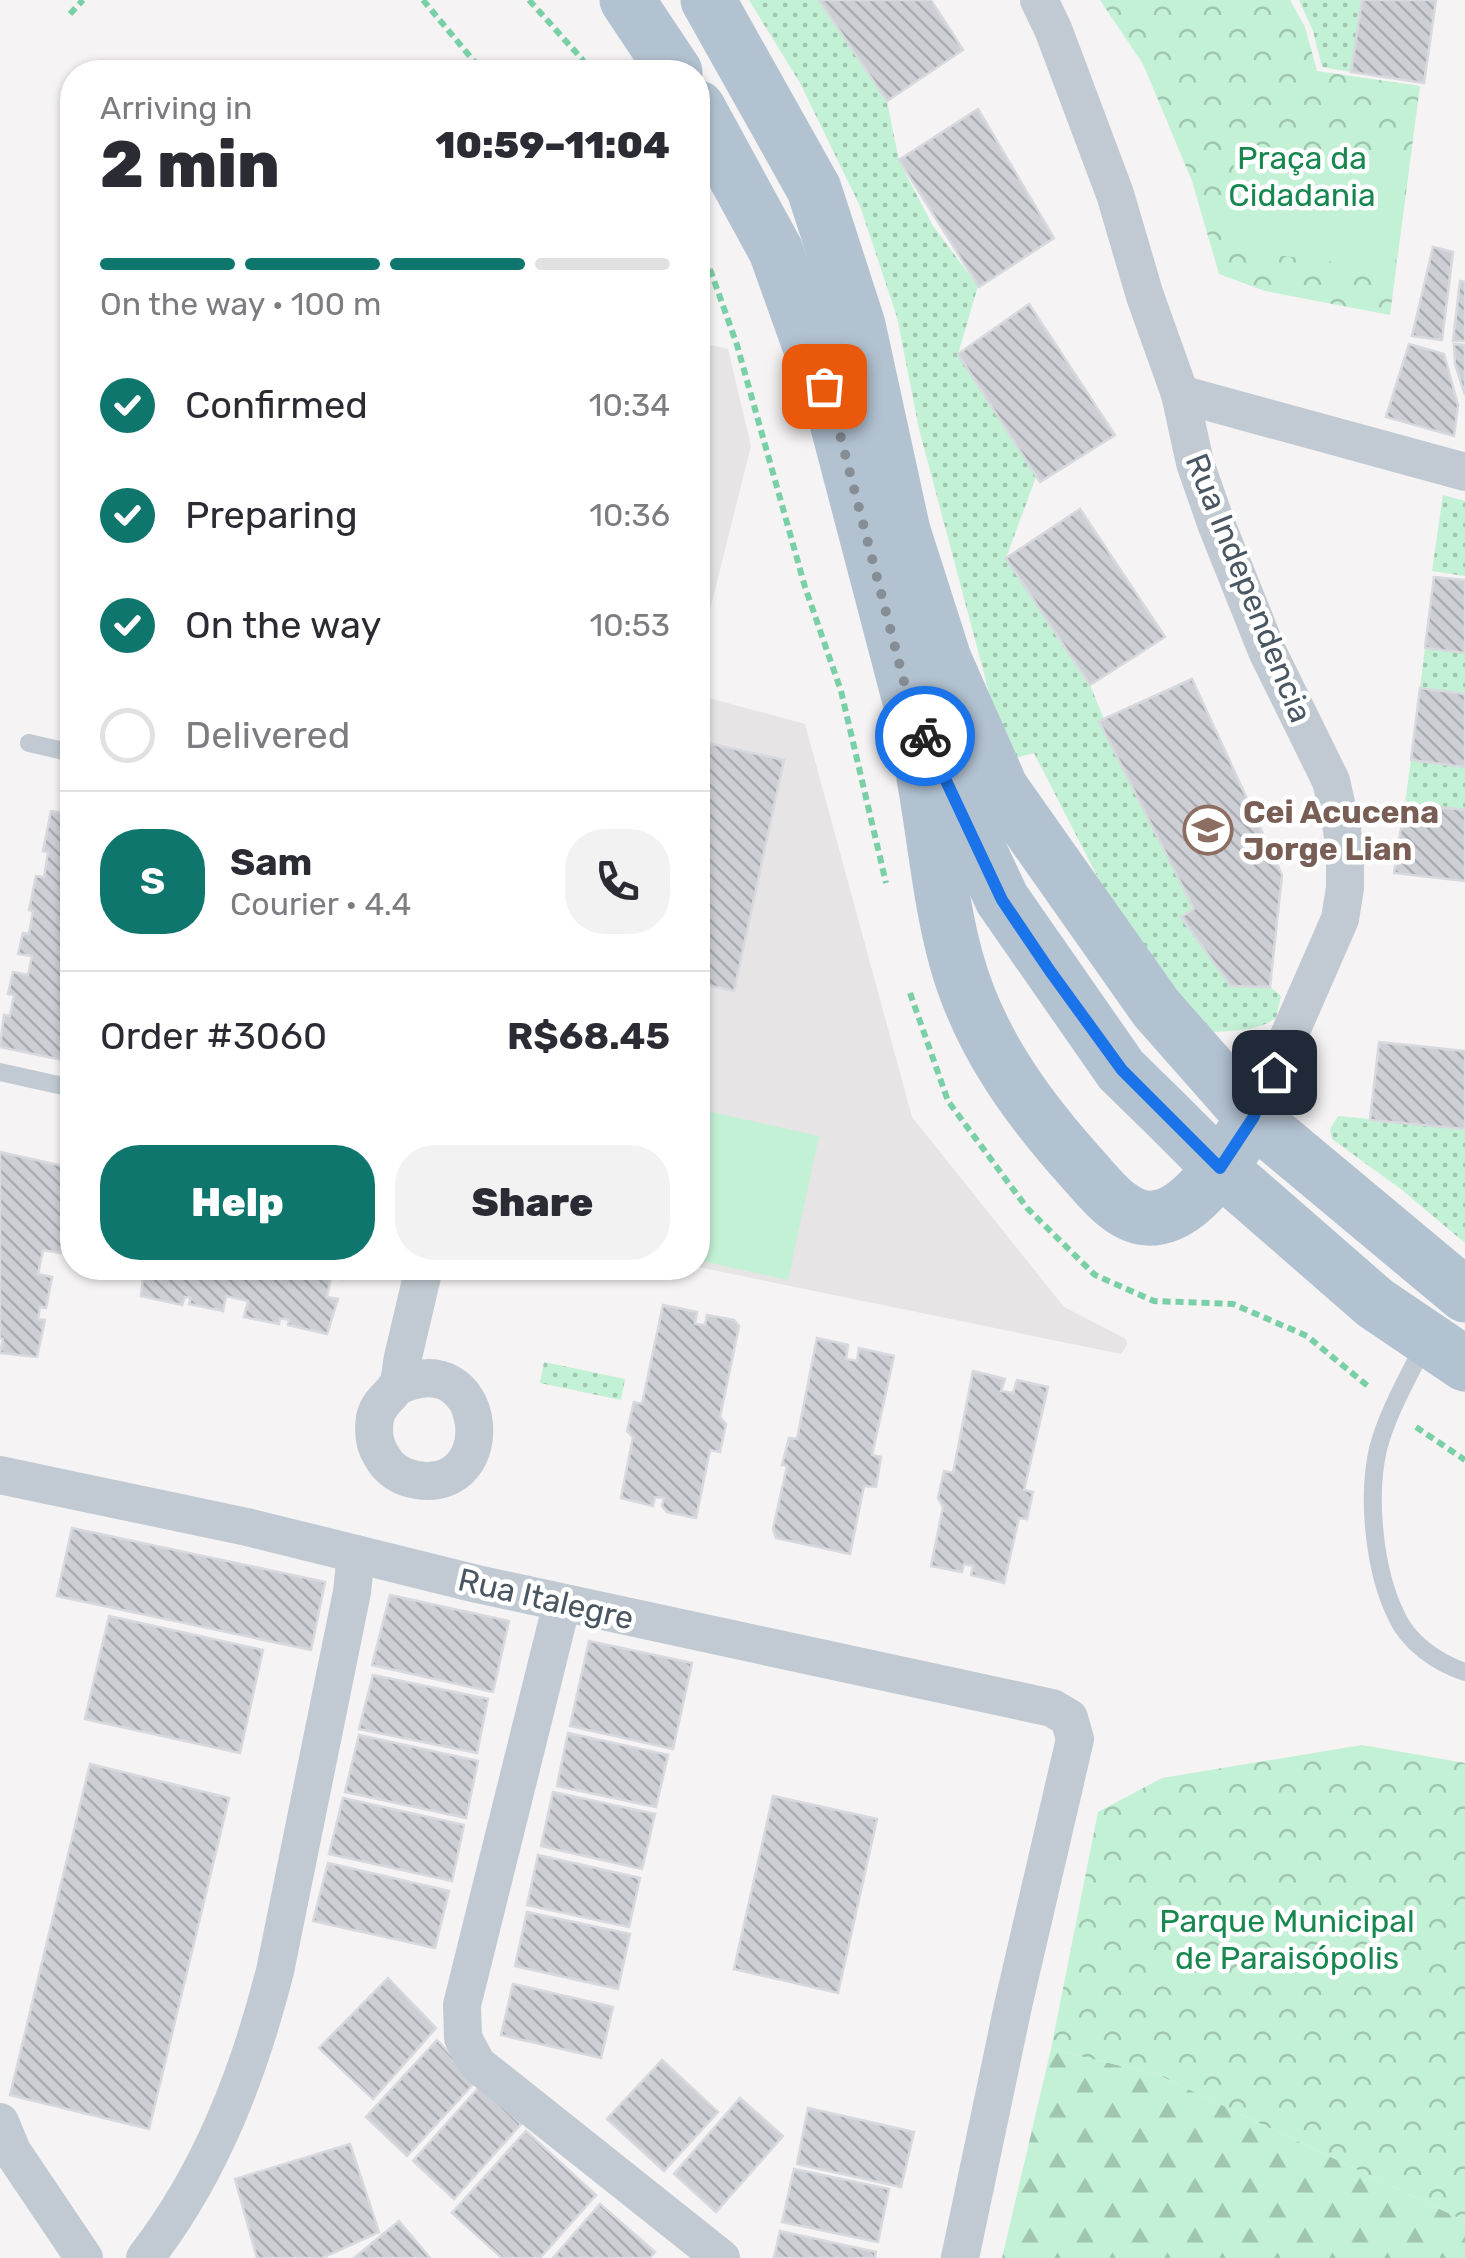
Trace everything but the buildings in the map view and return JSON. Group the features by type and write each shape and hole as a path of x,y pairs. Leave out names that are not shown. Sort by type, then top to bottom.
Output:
{"main road":[{"path":"627,0 667,60"},
{"path":"708,0 814,188 858,325 903,531 944,660 1002,788 1156,1008 1253,1118 1465,1295"},
{"path":"710,130 776,251 836,419 910,705 956,958 984,1031 1031,1110 1110,1199 1142,1218 1167,1214 1198,1194 1253,1118"},
{"path":"910,705 1002,900 1122,1070 1220,1168 1375,1302 1446,1351"}],"street":[{"name":"Rua Independencia","path":"1039,0 1114,194 1180,394 1190,446 1216,526 1268,651 1331,781 1342,829 1345,888 1340,919 1253,1118"},
{"path":"1180,394 1465,472"},
{"path":"396,1387 421,1280"},
{"name":"Rua Italegre","path":"0,1475 562,1603 1052,1708 1069,1718 1075,1739 1012,2006 960,2258"},
{"path":"146,2258 176,2219 203,2172 260,2028 279,1952 356,1554"},
{"path":"562,1603 462,2005 463,2038 477,2064 721,2258"},
{"path":"0,2122 12,2150 84,2258"}],"lane":[{"path":"29,743 60,750"},
{"path":"0,1072 60,1085"},
{"path":"1446,1351 1378,1448 1372,1514 1396,1618 1434,1660 1465,1672"}],"path":[{"path":"70,14 83,0"},
{"path":"423,0 473,60"},
{"path":"528,0 583,60"}],"shaded area":[{"path":"710,345 728,349 751,446 710,610"},
{"path":"710,698 805,724 912,1117 1064,1307 1126,1339 1121,1354 710,1269"}],"green space":[{"path":"749,0 819,0 887,101 899,161 933,226 978,286 958,354 1036,477 1006,558 1090,685 1104,719 1101,724 1194,909 1181,918 1231,986 1270,987 1281,996 1276,1018 1268,1023 1245,1030 1213,1032 1176,994 1111,903 1034,753 1007,760 919,429 897,317 860,206 800,83"},
{"name":"Praça da Cidadania","path":"1100,0 1290,0 1305,27 1317,71 1420,86 1390,315 1265,291 1219,274 1192,181 1143,64"},
{"path":"1299,0 1362,0 1351,72 1322,67 1313,31"},
{"path":"1236,143 1409,164 1394,269 1225,249"},
{"path":"1443,495 1465,501 1465,576 1432,571"},
{"path":"1425,648 1465,653 1465,694 1420,688"},
{"path":"1411,760 1465,767 1465,810 1405,803"},
{"path":"710,1112 819,1136 788,1280 710,1263"},
{"path":"1338,1116 1465,1128 1465,1243 1332,1139 1330,1129"},
{"path":"544,1362 625,1379 621,1400 540,1383"},
{"name":"Parque Municipal de Paraisópolis","path":"1362,1745 1465,1763 1465,2221 1159,2075 1051,2049 1098,1812 1162,1778"},
{"path":"1051,2049 1159,2075 1465,2221 1465,2258 1002,2258"}],"way so far":[{"path":"824,386 910,705 925,736"}],"place":[{"name":"Cei Acucena Jorge Lian","path":"1208,830"}],"route":[{"path":"925,736 1002,900 1050,971 1122,1070 1220,1168 1253,1118 1274,1072"}]}
